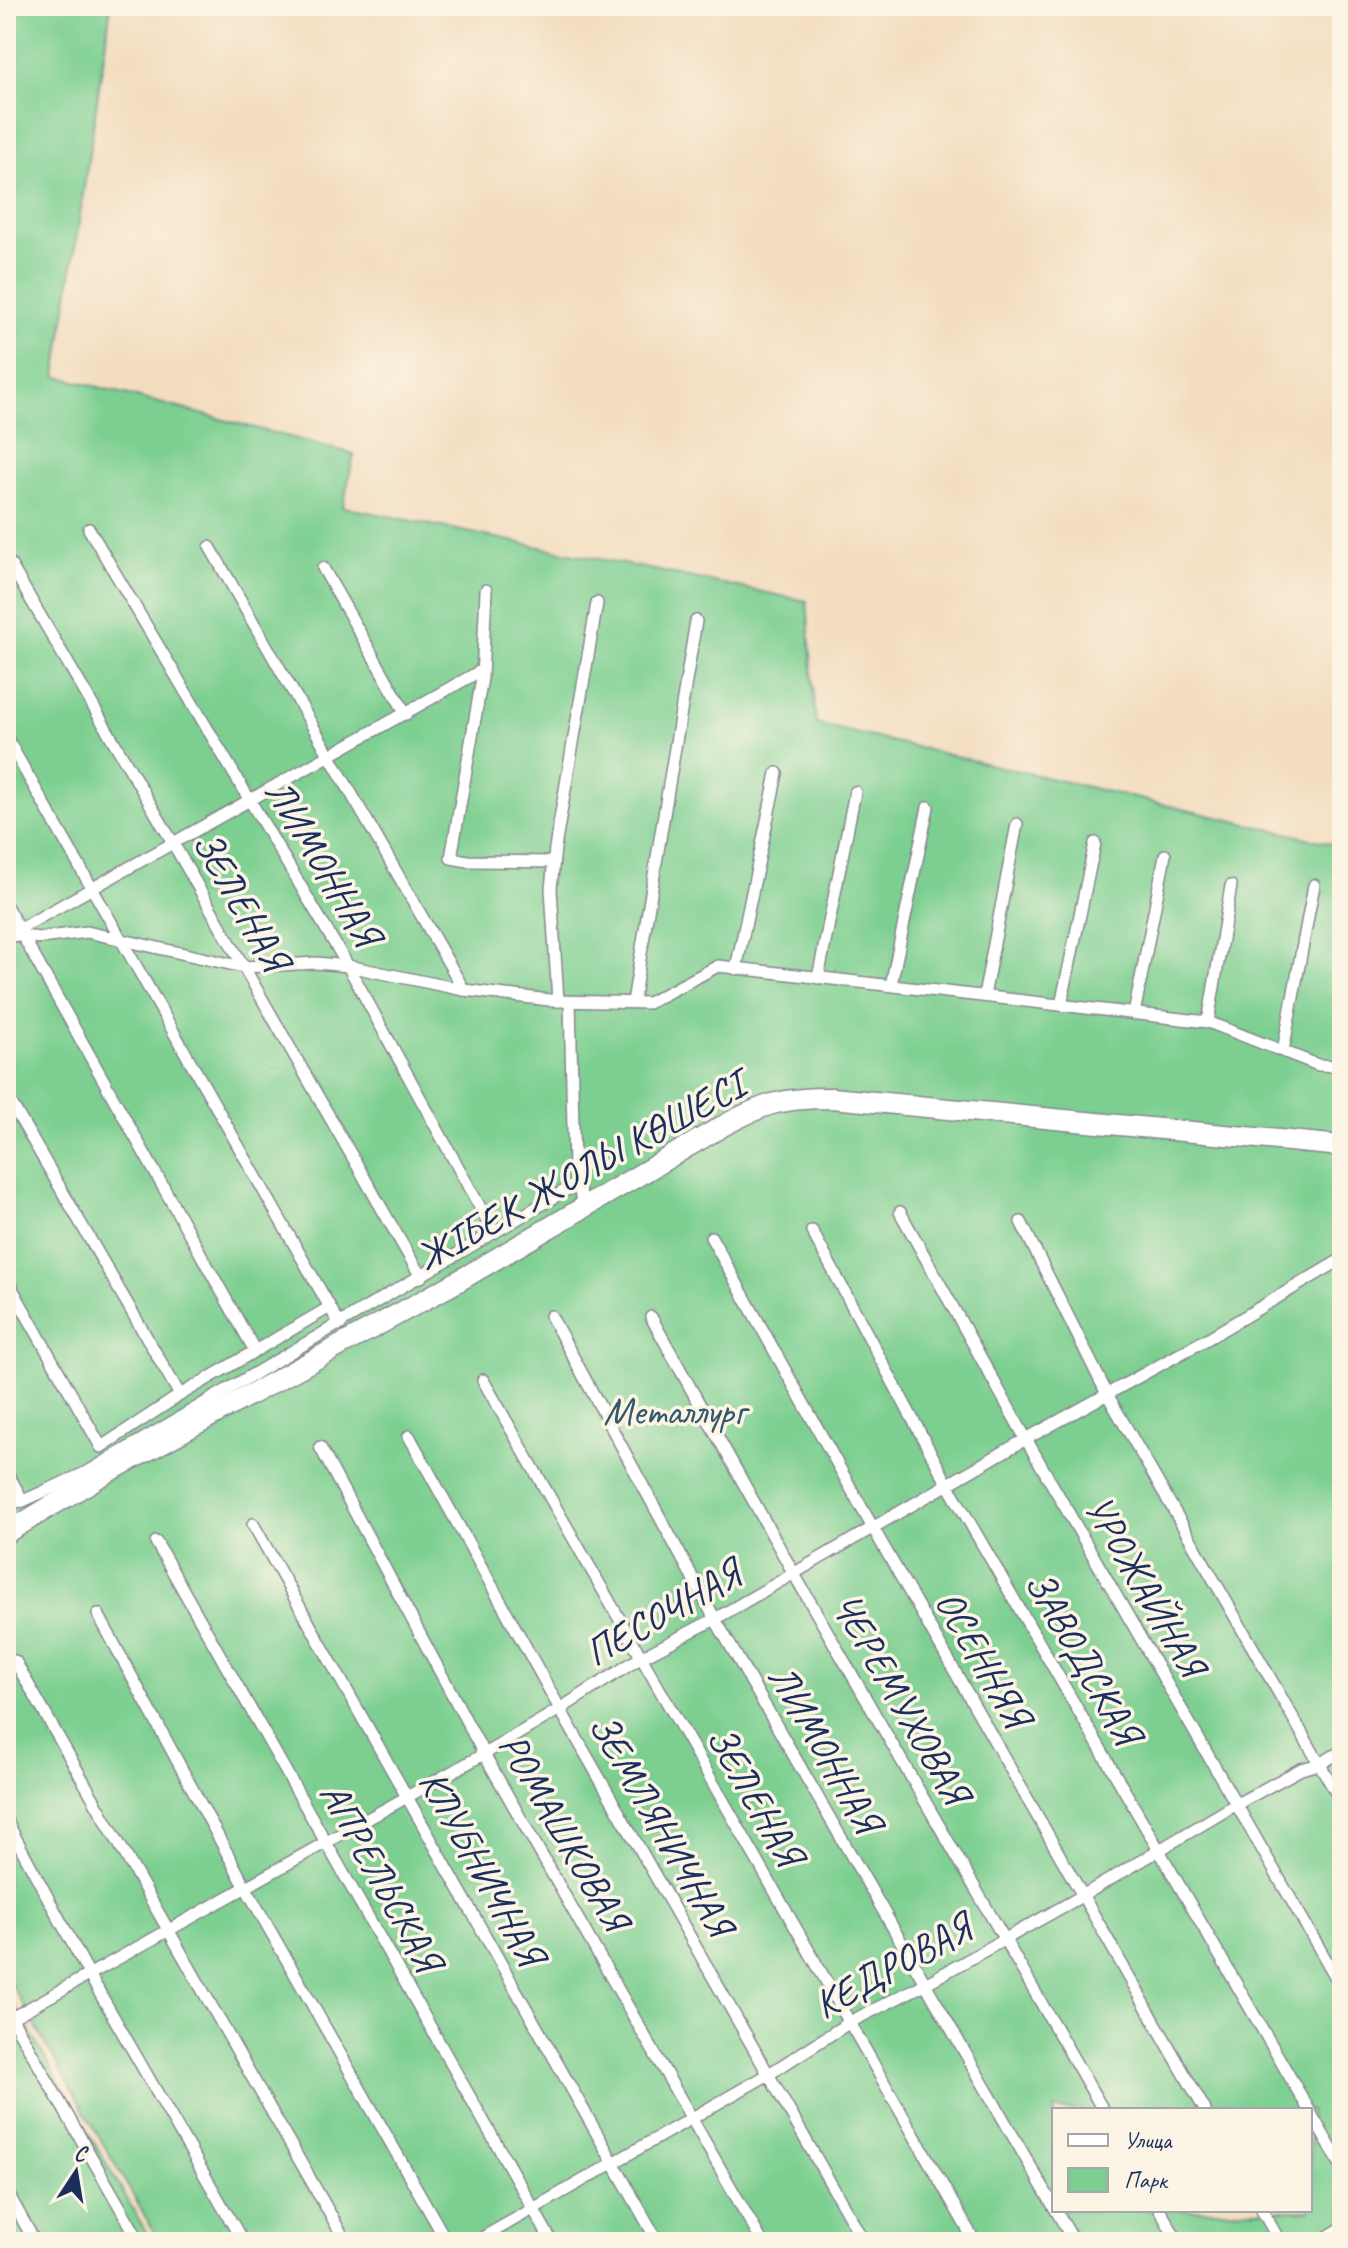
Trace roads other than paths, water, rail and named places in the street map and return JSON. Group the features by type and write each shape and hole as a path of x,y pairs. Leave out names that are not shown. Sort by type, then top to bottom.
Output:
{"highway":[{"name":"ЖІБЕК ЖОЛЫ КӨШЕСІ","path":"6,1533 101,1476 455,1283 721,1127 756,1108 790,1098 832,1098 1342,1146"}],"street":[{"name":"ЛИМОННАЯ","path":"89,529 348,966 494,1233"},
{"path":"210,547 464,990"},
{"name":"ЗЕЛЕНАЯ","path":"6,557 421,1277"},
{"path":"323,568 406,714"},
{"path":"486,590 482,670 451,858 553,862"},
{"path":"584,1208 574,1169 564,1002 552,944 553,862 597,603"},
{"path":"633,1002 696,621"},
{"path":"12,935 482,670"},
{"path":"6,737 340,1325"},
{"path":"736,969 777,773"},
{"path":"818,978 855,792"},
{"path":"891,985 928,807"},
{"path":"984,996 1017,824"},
{"path":"1061,1005 1095,843"},
{"path":"1134,1014 1165,855"},
{"path":"1283,1051 1314,885"},
{"path":"1208,1022 1231,886"},
{"path":"6,906 12,935 255,1351"},
{"path":"12,935 87,932 243,967 316,963 348,966 464,990 564,1002 648,1003 718,966 1208,1022 1318,1065 1342,1066"},
{"path":"6,1094 180,1395"},
{"path":"6,1503 23,1501 89,1471 578,1183"},
{"name":"УРОЖАЙНАЯ","path":"900,1212 1026,1439 1342,1988"},
{"path":"1021,1222 1107,1394 1342,1803"},
{"name":"ЗАВОДСКАЯ","path":"812,1231 948,1485 1308,2108"},
{"name":"ОСЕННЯЯ","path":"711,1237 1204,2108"},
{"name":"ПЕСОЧНАЯ","path":"8,2016 90,1976 484,1754 640,1658 715,1619 1342,1259"},
{"path":"6,1278 101,1447 180,1395 330,1307"},
{"name":"ЛИМОННАЯ","path":"551,1316 715,1619 1052,2204"},
{"name":"ЧЕРЕМУХОВАЯ","path":"651,1317 794,1574 1102,2108"},
{"name":"ЗЕЛЕНАЯ","path":"483,1380 975,2242"},
{"name":"ЗЕМЛЯНИЧНАЯ","path":"409,1436 560,1709 864,2242"},
{"name":"РОМАШКОВАЯ","path":"320,1447 484,1754 762,2242"},
{"path":"6,1471 23,1501"},
{"name":"КЛУБНИЧНАЯ","path":"253,1524 658,2242"},
{"name":"АПРЕЛЬСКАЯ","path":"156,1542 552,2242"},
{"path":"98,1614 246,1888 447,2242"},
{"path":"15,1661 346,2242"},
{"name":"КЕДРОВАЯ","path":"475,2242 769,2074 850,2022 925,1984 1082,1896 1235,1805 1301,1769 1320,1764 1342,1751"},
{"path":"6,1820 90,1976 243,2242"},
{"path":"8,2016 140,2242"},
{"name":"ЗАВОДСКАЯ","path":"1312,2114 1342,2167"},
{"path":"6,2190 35,2242"},
{"name":"ЛИМОННАЯ","path":"1057,2212 1074,2242"},
{"path":"1161,2212 1178,2242"},
{"path":"1263,2212 1280,2242"},
{"path":"1319,2242 1342,2228"}],"park label":[{"name":"Металлург","path":"674,1410"}]}
